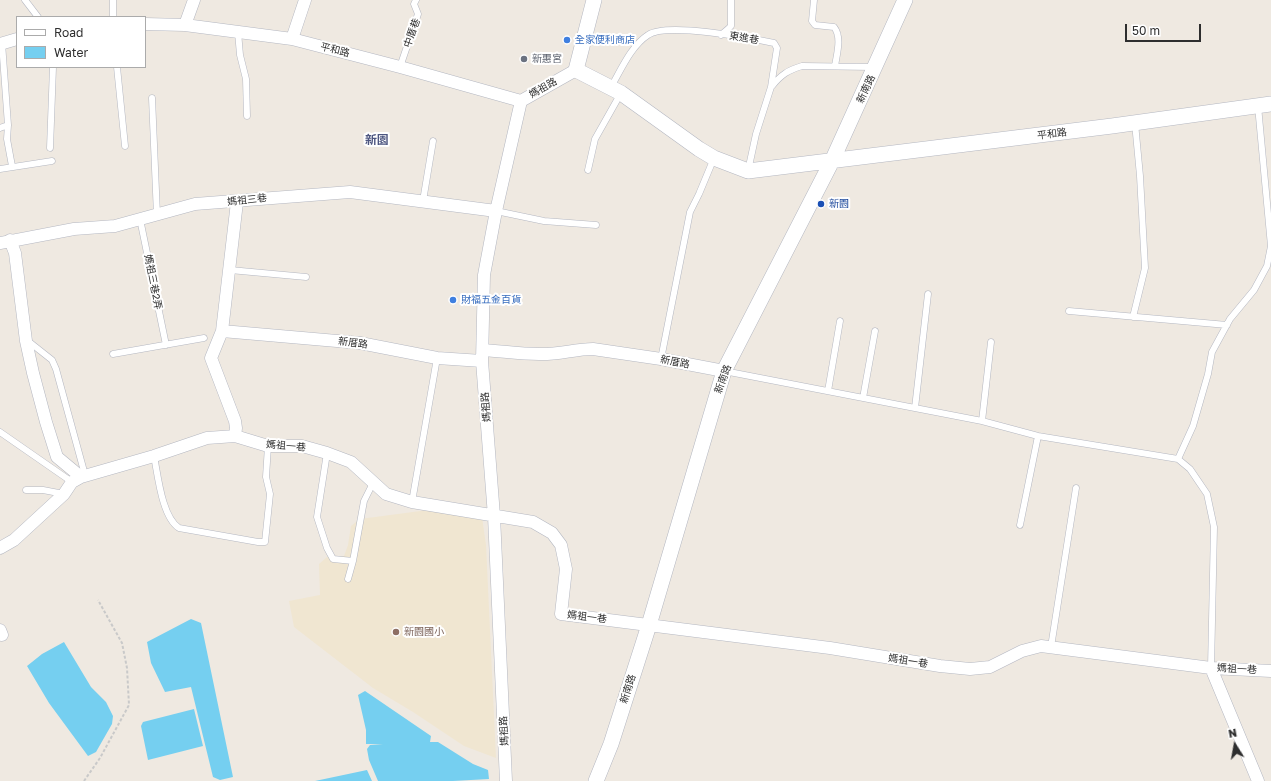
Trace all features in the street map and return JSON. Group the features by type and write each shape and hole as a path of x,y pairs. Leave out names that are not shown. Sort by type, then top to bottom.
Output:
{"street":[{"path":"185,25 194,0"},
{"path":"292,39 305,0"},
{"path":"594,0 576,70 616,90 714,158 748,171"},
{"name":"新南路","path":"596,781 611,744 649,625 724,371 832,161 906,0"},
{"name":"平和路","path":"146,24 185,25 292,39 521,101"},
{"path":"1,44 16,39"},
{"name":"媽祖路","path":"506,781 494,516 482,355 484,275 496,211 521,101 576,70"},
{"name":"平和路","path":"748,171 1135,123 1264,105"},
{"name":"媽祖三巷","path":"5,241 74,229 114,226 196,204 237,202 300,195 350,192 422,200 496,211"},
{"path":"235,436 235,422 211,358 222,332 237,202"},
{"path":"0,548 14,540 64,494 79,478 57,457 46,422 26,341 14,253 5,241"},
{"name":"新厝路","path":"222,332 360,344 437,358 482,355 540,354 592,349 661,359 724,371"},
{"name":"媽祖一巷","path":"79,478 154,456 207,438 235,436 268,446 302,446 351,462 386,494 412,502 533,522 552,533 561,545 566,569 561,614 830,648 940,666 970,669 990,667 1022,651 1041,646 1050,646 1211,668 1271,671"},
{"path":"1211,668 1258,781"}],"lane":[{"path":"25,0 37,16"},
{"path":"113,0 113,16"},
{"name":"中厝巷","path":"400,67 418,14 414,4 416,0"},
{"path":"721,35 731,26 731,0"},
{"path":"814,0 812,21 815,25 834,27 838,32 839,37 835,66"},
{"name":"東進巷","path":"588,170 595,139 631,54 649,34 656,31 686,30 774,43 777,48 771,87 756,134 748,171"},
{"path":"238,32 240,55 246,79 247,116"},
{"path":"1,44 8,125 7,139 12,166"},
{"path":"771,87 781,75 791,69 802,66 876,67"},
{"path":"50,148 53,68"},
{"path":"117,68 125,146"},
{"path":"152,98 157,215"},
{"path":"1178,459 1193,426 1208,374 1212,352 1227,325 1254,290 1267,266 1271,246 1264,105"},
{"path":"1132,316 1145,268 1140,176 1135,123"},
{"path":"0,128 8,125"},
{"path":"422,200 433,141"},
{"path":"661,359 690,212 714,158"},
{"path":"0,169 52,161"},
{"path":"496,211 544,221 596,225"},
{"name":"媽祖三巷2弄","path":"140,219 166,345"},
{"path":"230,270 306,277"},
{"path":"915,408 928,294"},
{"path":"1069,311 1227,325"},
{"path":"828,391 840,321"},
{"path":"863,398 875,331"},
{"path":"113,354 204,338"},
{"path":"26,341 52,360 56,369 79,478"},
{"path":"982,421 991,342"},
{"path":"412,502 437,358"},
{"path":"724,371 982,421 1038,436 1178,459 1190,469 1207,494 1214,527 1211,668"},
{"path":"0,432 79,478"},
{"path":"1020,525 1038,436"},
{"path":"154,456 166,513 174,525 179,528 265,542 270,494 266,477 268,446"},
{"path":"327,453 317,517 332,559 353,561"},
{"path":"348,579 353,561 364,501 373,483"},
{"path":"1050,646 1076,488"},
{"path":"26,490 43,490 64,494"}],"path":[{"path":"84,781 100,758 129,705 127,668 122,644 98,600"}],"shaded area":[{"name":"新園國小","path":"428,510 481,510 486,545 496,758 464,746 413,712 373,688 294,627 289,601 320,595 319,564 327,557 344,556 348,545 351,526 360,519"}],"water":[{"path":"191,619 201,623 233,777 220,780 213,777 191,687 165,692 151,663 147,642"},
{"path":"64,642 91,687 106,702 113,716 112,724 96,752 88,756 49,703 27,666 42,654"},
{"path":"365,691 431,736 430,742 438,742 473,764 488,770 489,779 453,781 378,781 369,760 367,749 370,745 383,744 366,744 366,730 358,695"},
{"path":"194,709 203,746 148,760 141,726 143,722"},
{"path":"367,770 372,781 315,781"}],"place":[{"name":"全家便利商店","path":"567,40"},
{"name":"新惠宮","path":"524,59"},
{"name":"新園","path":"821,204"},
{"name":"財福五金百貨","path":"453,300"},
{"name":"新園國小","path":"396,632"}],"district":[{"name":"新園","path":"377,140"}]}
